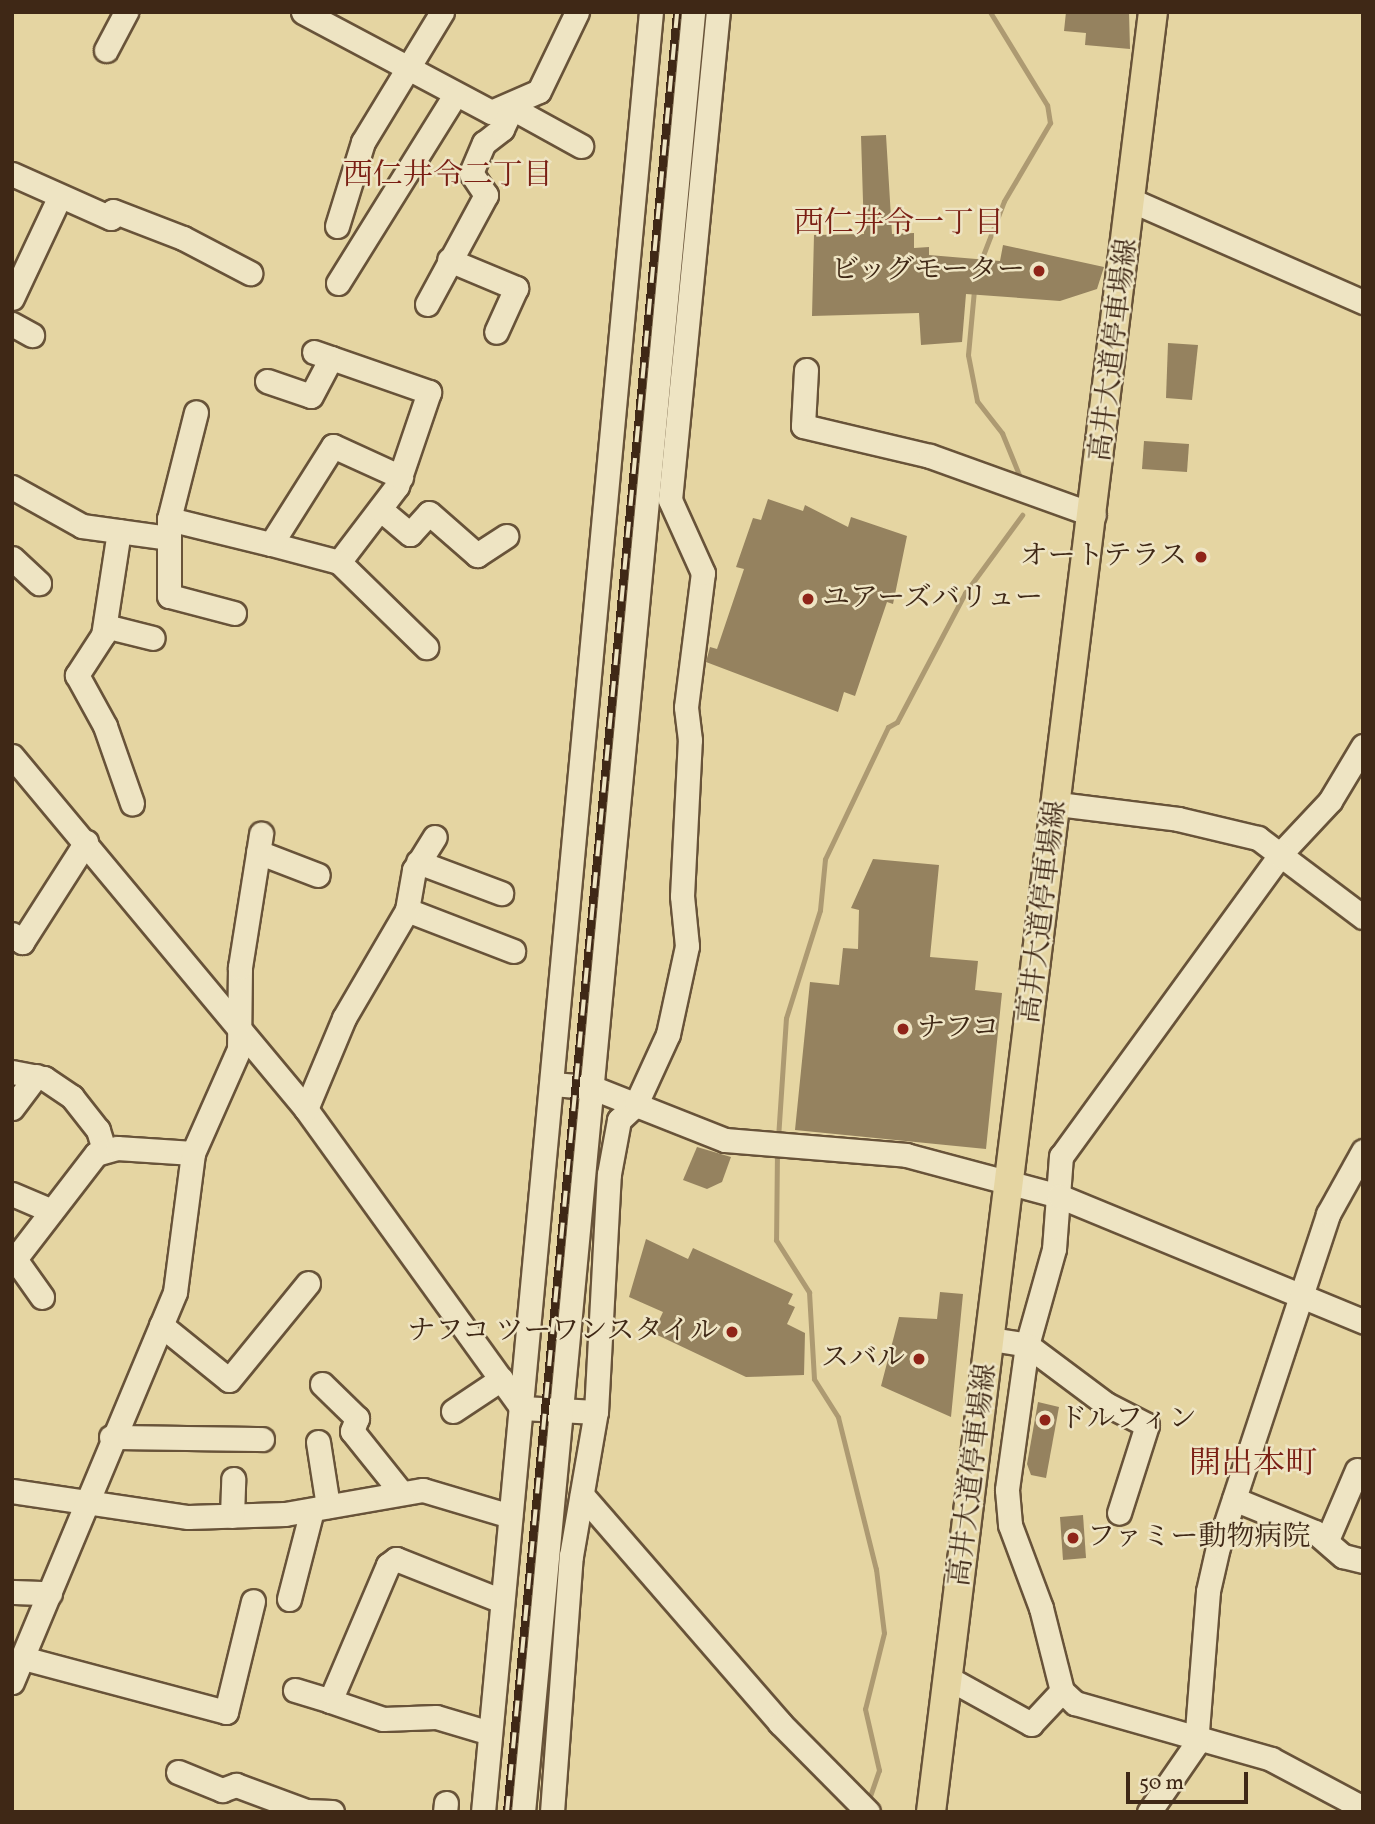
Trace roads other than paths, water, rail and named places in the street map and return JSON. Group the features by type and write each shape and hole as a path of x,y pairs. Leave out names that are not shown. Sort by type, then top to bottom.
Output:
{"main road":[{"name":"高井大道停車場線","path":"931,1812 1133,201 1153,12"}],"street":[{"path":"106,50 126,12"},
{"path":"303,12 409,65 455,96 491,112 512,108 538,91 577,12"},
{"path":"337,226 352,164 442,12"},
{"path":"483,1812 651,12"},
{"path":"523,1812 693,12"},
{"path":"552,1812 571,1556 596,1412 609,1174 619,1120 636,1104 668,1034 687,946 682,896 690,740 686,707 703,573 670,500 718,12"},
{"path":"338,283 455,96"},
{"path":"512,108 580,146"},
{"path":"427,304 486,195 471,173 512,108"},
{"path":"12,174 59,198 183,237 250,273"},
{"path":"12,298 59,198"},
{"path":"1133,201 1363,302"},
{"path":"449,260 516,288 496,332"},
{"path":"267,381 311,396 323,355 429,392 401,477 340,562"},
{"path":"806,370 803,426 930,456 1094,515"},
{"path":"197,412 168,529 169,596 234,613"},
{"path":"271,544 333,446 401,477"},
{"path":"12,487 82,526 119,531 168,529 271,544 340,562 426,647"},
{"path":"380,509 411,534 429,513 477,555 506,536"},
{"path":"119,531 105,626 76,675 105,726 132,803"},
{"path":"12,558 39,583"},
{"path":"105,626 153,638"},
{"path":"1363,746 1331,801 1283,851 1107,1099 1070,1139 1061,1156 1054,1249 1027,1345 1007,1490 1010,1525 1062,1690 1097,1714 1197,1735 1271,1759 1363,1808"},
{"path":"12,756 240,1025 306,1109 522,1408"},
{"path":"1058,804 1217,826 1283,851 1363,917"},
{"path":"306,1109 344,1018 407,910 418,862 435,837"},
{"path":"12,934 22,942 86,842"},
{"path":"12,1682 111,1437 175,1292 193,1153 239,1049 240,967 260,843 318,875"},
{"path":"418,862 501,893"},
{"path":"407,910 513,951"},
{"path":"12,1072 36,1076 72,1097 98,1130 104,1150"},
{"path":"12,1108 36,1076"},
{"path":"553,1084 591,1087 725,1140 906,1155 1059,1196 1299,1298 1363,1321"},
{"path":"104,1150 193,1153"},
{"path":"42,1297 16,1259 52,1211 104,1150"},
{"path":"1149,1812 1184,1766 1197,1735 1208,1591 1234,1499 1328,1214 1363,1151"},
{"path":"12,1194 52,1211"},
{"path":"161,1325 229,1380 308,1283"},
{"path":"992,1339 1027,1345 1147,1425 1119,1513"},
{"path":"453,1411 501,1379"},
{"path":"323,1384 357,1418 352,1431 400,1491"},
{"path":"522,1408 596,1412"},
{"path":"111,1437 262,1438"},
{"path":"289,1599 320,1508 318,1442"},
{"path":"1327,1540 1357,1470"},
{"path":"232,1516 233,1479"},
{"path":"971,1489 1007,1490"},
{"path":"12,1492 83,1507 232,1516 320,1508 400,1491 443,1492 510,1516"},
{"path":"582,1495 780,1723 865,1809"},
{"path":"1234,1499 1327,1540 1343,1556 1363,1561"},
{"path":"330,1701 388,1565 396,1559 502,1601"},
{"path":"12,1592 50,1593"},
{"path":"23,1658 226,1712 253,1601"},
{"path":"948,1678 1031,1724 1062,1690"},
{"path":"295,1690 383,1719 436,1717 490,1732"},
{"path":"178,1772 222,1790 236,1785 306,1811 332,1812"}],"waterway":[{"path":"980,263 1004,201 1050,123 1047,105 990,12"},
{"path":"974,290 968,355 977,401 1002,433 1022,482"},
{"path":"778,1138 786,1018 820,910 825,859 888,727 897,722 965,593 1022,515"},
{"path":"777,1151 776,1240 809,1292 814,1379 838,1417 876,1569 884,1633 865,1709 879,1770 867,1804"}],"railway":[{"path":"507,1812 677,12"}],"place":[{"name":"ビッグモーター","path":"1039,271"},
{"name":"オートテラス","path":"1201,557"},
{"name":"ユアーズバリュー","path":"808,599"},
{"name":"ナフコ","path":"903,1029"},
{"name":"ナフコ ツーワンスタイル","path":"732,1332"},
{"name":"スバル","path":"919,1359"},
{"name":"ドルフィン","path":"1045,1420"},
{"name":"ファミー動物病院","path":"1073,1538"}],"district":[{"name":"西仁井令二丁目","path":"448,176"},
{"name":"西仁井令一丁目","path":"899,224"},
{"name":"開出本町","path":"1253,1465"}]}
